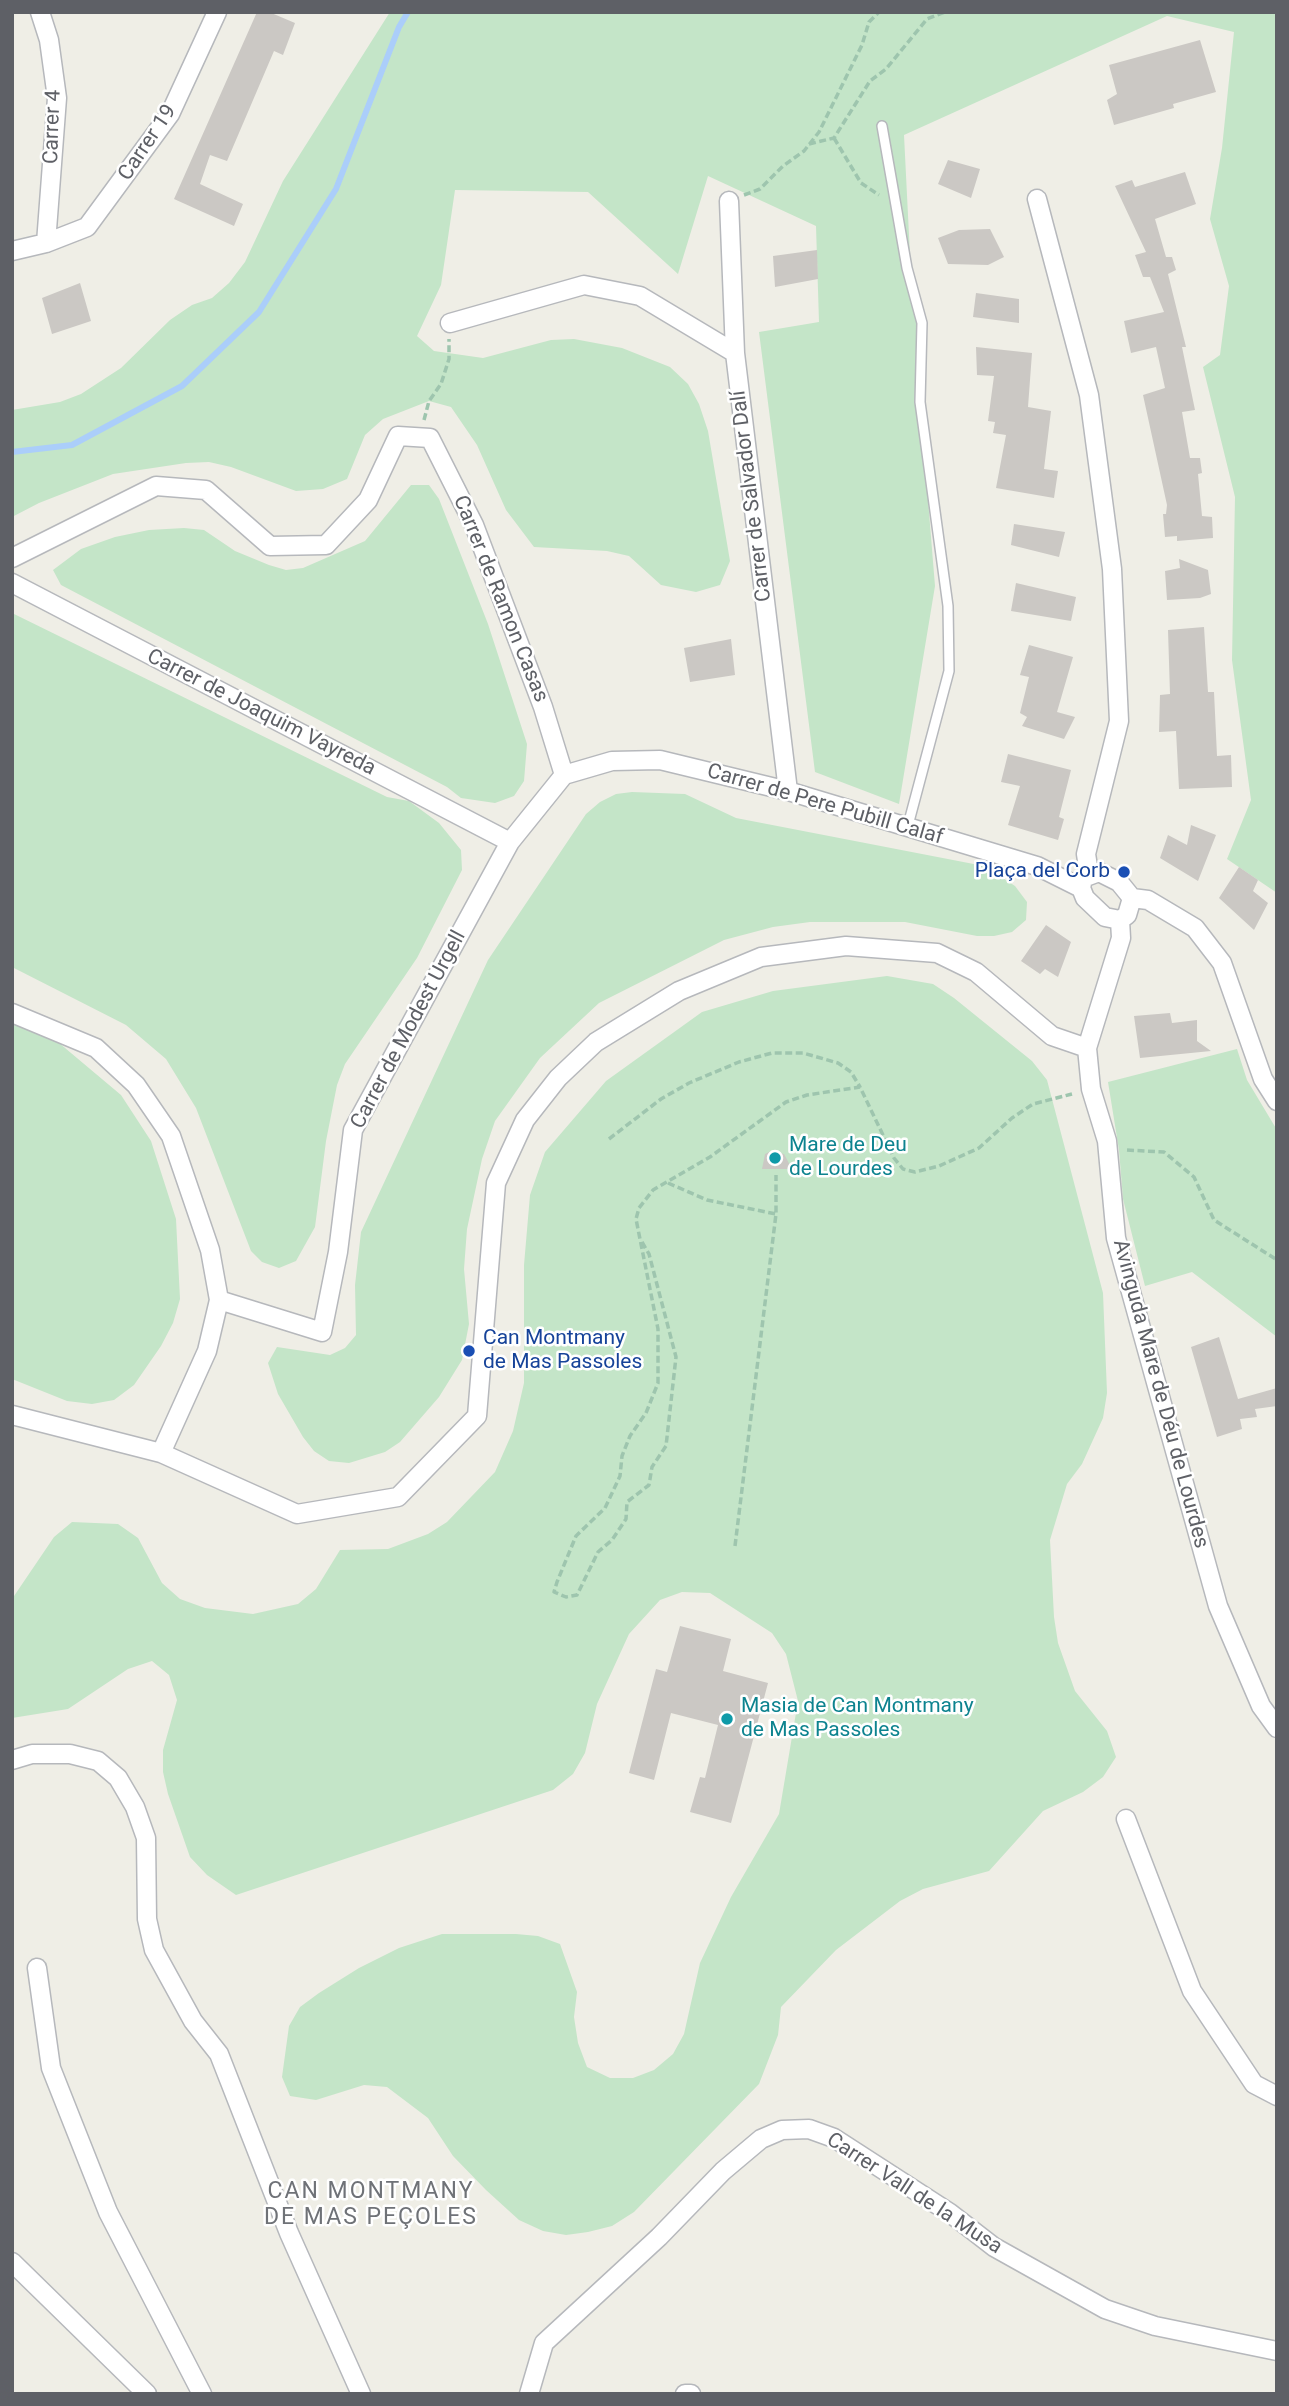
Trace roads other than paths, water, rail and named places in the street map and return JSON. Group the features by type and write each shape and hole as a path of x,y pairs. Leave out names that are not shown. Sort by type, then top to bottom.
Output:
{"street":[{"name":"Carrer 4","path":"40,12 49,40 57,98 46,243"},
{"name":"Carrer 19","path":"12,251 46,243 87,227 170,114 217,12"},
{"path":"1037,199 1089,395 1112,569 1119,722 1086,854 1085,880 1094,909 1105,917 1120,920 1132,906 1132,898 1127,888 1109,875 1085,880"},
{"name":"Carrer de Salvador Dalí","path":"729,201 735,353 788,791"},
{"path":"12,239 46,243"},
{"path":"450,323 584,285 640,296 735,353"},
{"name":"Carrer de Ramon Casas","path":"12,558 156,486 206,490 270,546 326,545 368,500 398,436 430,438 474,525 543,707 564,775"},
{"name":"Carrer de Joaquim Vayreda","path":"12,583 510,842"},
{"name":"Carrer de Pere Pubill Calaf","path":"564,775 612,761 660,760 788,791 907,829 1085,880"},
{"name":"Carrer de Modest Urgell","path":"219,1300 322,1332 338,1252 354,1130 510,842 564,775"},
{"path":"1132,898 1148,900 1195,928 1222,963 1262,1079 1277,1101"},
{"name":"Avinguda Mare de Déu de Lourdes","path":"1120,920 1121,938 1087,1048 1091,1089 1108,1148 1116,1238 1218,1605 1261,1706 1277,1728"},
{"path":"12,1415 161,1453 298,1514 398,1497 477,1416 496,1183 526,1120 558,1078 596,1042 679,991 761,957 846,946 937,953 976,972 1052,1036 1087,1048"},
{"path":"12,1013 96,1048 136,1085 171,1136 210,1250 219,1300 207,1351 161,1453"},
{"path":"12,1760 32,1754 57,1754 98,1761 118,1778 135,1807 146,1838 147,1919 154,1950 169,1982 219,2054 289,2233 361,2394"},
{"path":"1126,1819 1192,1991 1254,2084 1277,2096"},
{"path":"37,1968 51,2068 108,2212 202,2394"},
{"name":"Carrer Vall de la Musa","path":"529,2394 544,2343 659,2237 723,2171 761,2139 782,2130 809,2129 834,2138 950,2213 994,2247 1105,2309 1154,2326 1277,2351"},
{"path":"12,2262 146,2394"},
{"path":"685,2394 691,2394"}],"lane":[{"path":"882,126 906,268 922,323 920,402 948,606 949,671 907,829"}],"waterway":[{"path":"12,452 72,445 182,386 259,312 336,189 399,27 408,12"}],"place":[{"name":"Plaça del Corb","path":"1124,872"},
{"name":"Mare de Deu de Lourdes","path":"775,1158"},
{"name":"Can Montmany de Mas Passoles","path":"469,1351"},
{"name":"Masia de Can Montmany de Mas Passoles","path":"727,1719"}],"district":[{"name":"CAN MONTMANY DE MAS PEÇOLES","path":"371,2205"}]}
